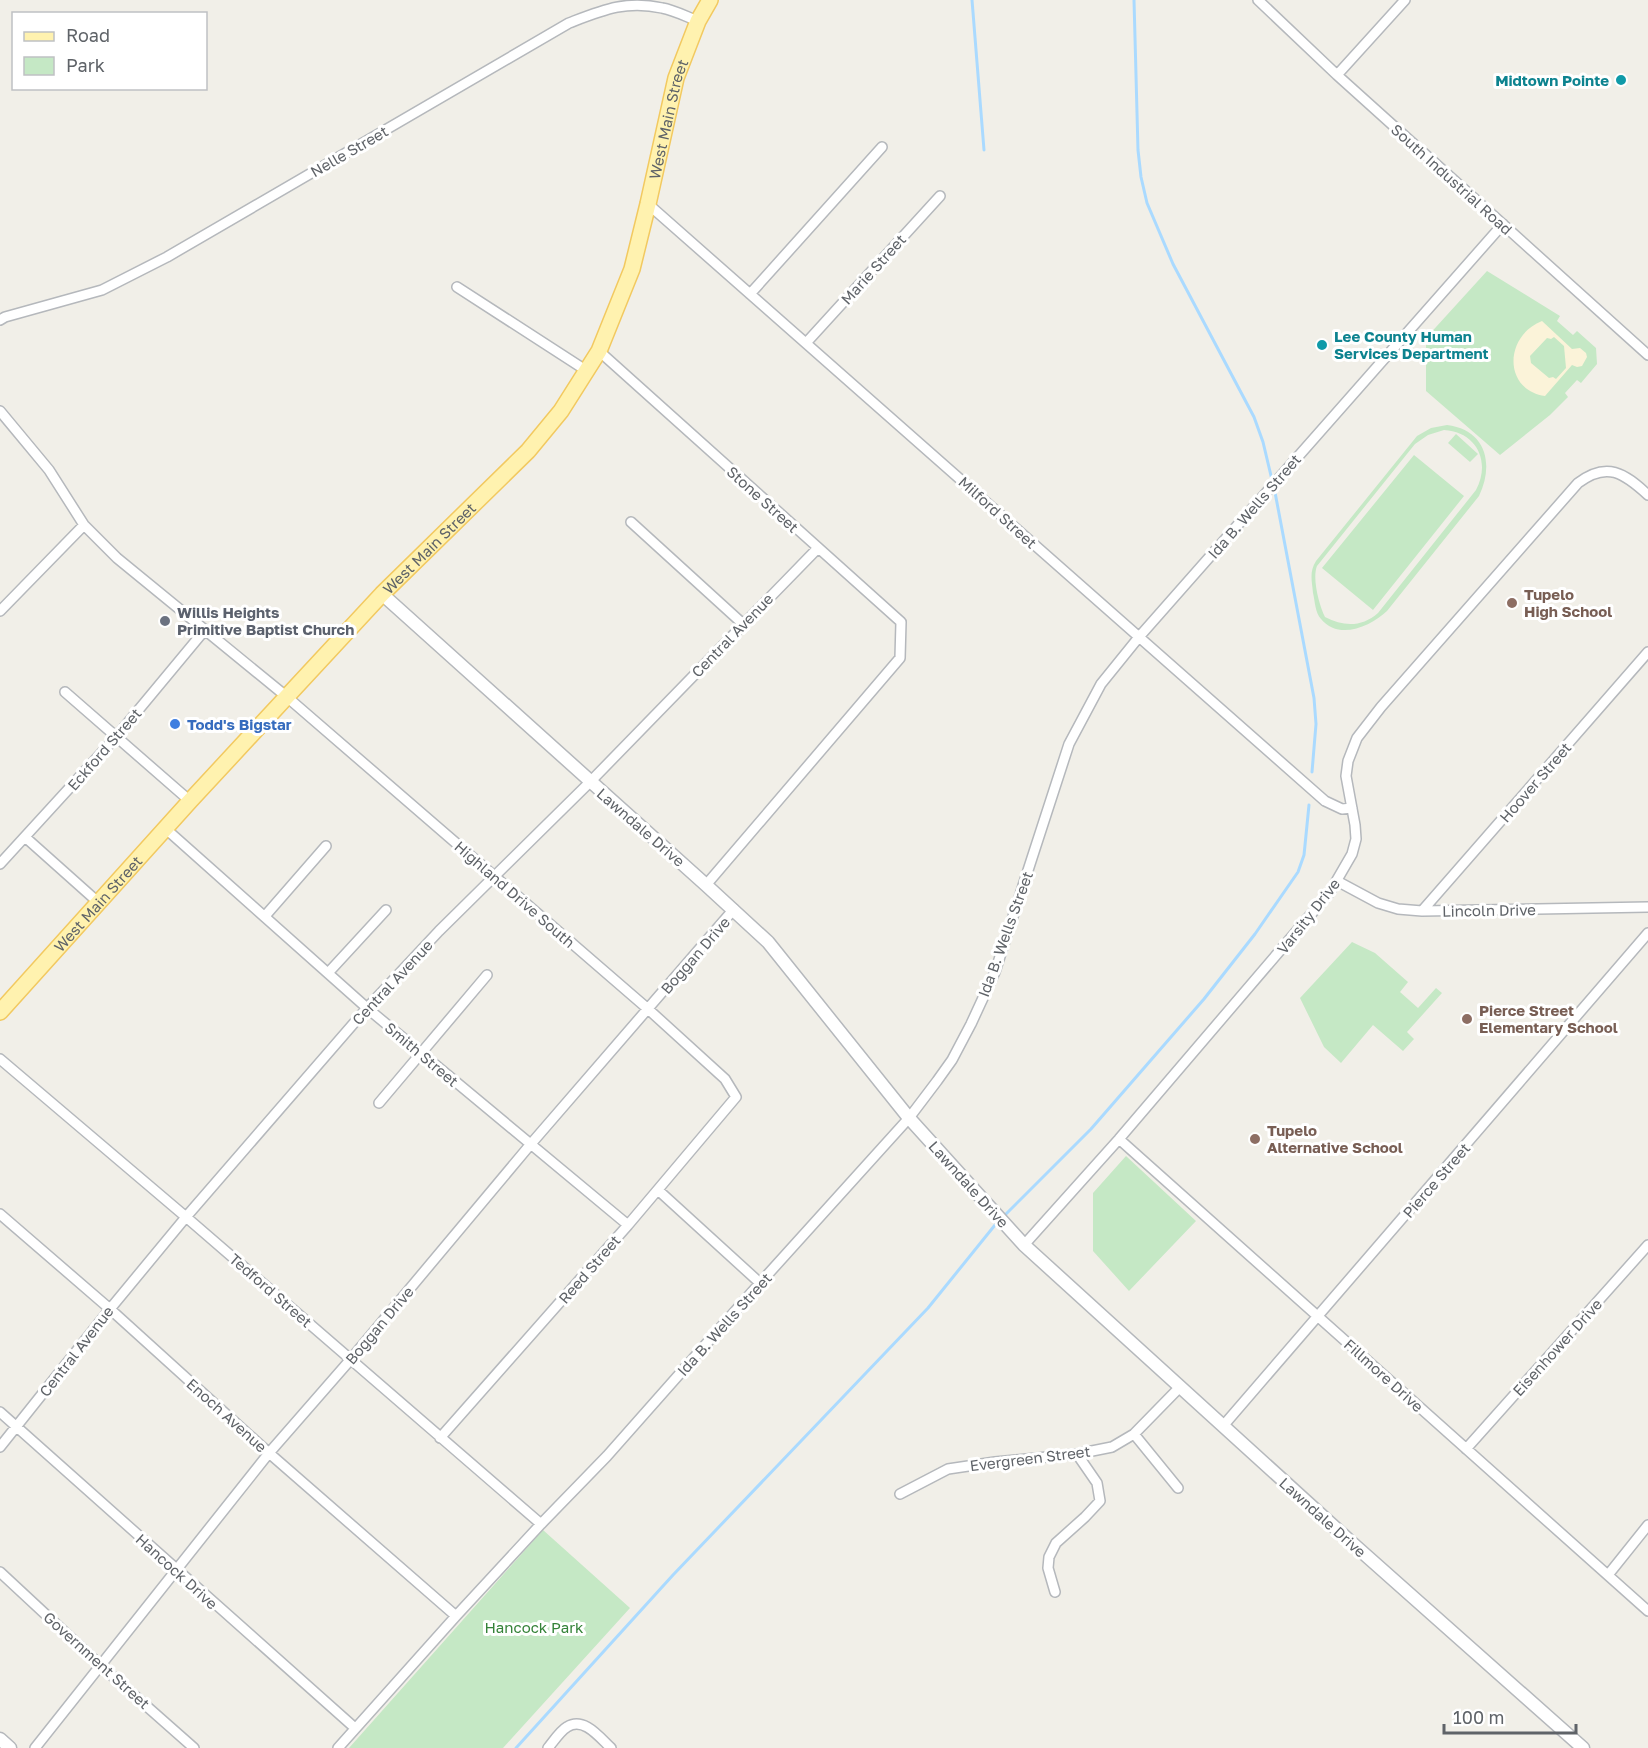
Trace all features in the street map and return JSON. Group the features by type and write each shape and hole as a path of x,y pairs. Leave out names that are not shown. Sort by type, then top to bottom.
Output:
{"main road":[{"name":"West Main Street","path":"2,1004 99,903 382,594 528,451 561,411 599,351 632,269 676,78 698,21 710,0"}],"street":[{"name":"South Industrial Road","path":"1258,0 1337,75 1648,355"},
{"path":"1337,75 1405,0"},
{"name":"Nelle Street","path":"0,320 102,290 167,257 569,23 604,9 629,4 663,8 698,21"},
{"path":"750,294 882,147"},
{"name":"Marie Street","path":"806,343 940,196"},
{"name":"Milford Street","path":"648,204 1325,801 1342,809 1352,808"},
{"name":"Ida B. Wells Street","path":"338,1748 456,1616 607,1456 909,1118 952,1060 995,972 1069,744 1101,684 1139,637 1503,224"},
{"path":"457,287 587,371"},
{"name":"Stone Street","path":"599,351 901,622 900,658 706,885"},
{"name":"Highland Drive South","path":"0,411 49,470 84,525 117,558 286,697 648,1009 725,1079 735,1097"},
{"name":"Varsity Drive","path":"1024,1245 1119,1139 1330,892 1352,854 1356,839 1346,776 1352,748 1364,727 1578,483 1587,476 1612,471 1623,474 1647,493"},
{"path":"631,522 743,624"},
{"path":"0,611 84,525"},
{"name":"Central Avenue","path":"0,1447 186,1217 367,1008 818,548"},
{"name":"Lawndale Drive","path":"382,594 768,942 909,1118 1024,1245 1352,1544 1583,1748"},
{"name":"Eckford Street","path":"0,864 116,736 204,631"},
{"name":"Hoover Street","path":"1422,911 1648,652"},
{"path":"65,692 190,801"},
{"name":"Smith Street","path":"166,829 367,1008 628,1225"},
{"path":"25,837 99,903"},
{"path":"265,916 326,846"},
{"name":"Lincoln Drive","path":"1337,881 1378,903 1398,909 1422,911 1648,907"},
{"name":"Boggan Drive","path":"35,1748 269,1453 734,909"},
{"path":"328,973 386,910"},
{"name":"Pierce Street","path":"1222,1426 1648,933"},
{"path":"379,1102 488,975"},
{"name":"Tedford Street","path":"0,1059 541,1524"},
{"name":"Reed Street","path":"440,1438 628,1225 735,1097"},
{"name":"Fillmore Drive","path":"1119,1139 1648,1611"},
{"path":"658,1190 760,1283"},
{"name":"Enoch Avenue","path":"0,1214 456,1616"},
{"name":"Eisenhower Drive","path":"1466,1449 1648,1245"},
{"name":"Evergreen Street","path":"900,1494 948,1469 1077,1454 1112,1447 1134,1434 1179,1388"},
{"name":"Hancock Drive","path":"0,1412 355,1728"},
{"path":"1134,1434 1178,1488"},
{"path":"1055,1592 1048,1568 1049,1557 1056,1543 1100,1501 1097,1483 1077,1454"},
{"path":"1608,1575 1648,1526"},
{"name":"Government Street","path":"0,1572 194,1748"},
{"path":"548,1748 567,1727 575,1724 586,1725 611,1748"},
{"path":"0,1739 10,1748"}],"green space":[{"path":"1487,271 1560,316 1557,321 1573,335 1577,331 1596,348 1597,364 1581,383 1577,380 1565,393 1568,397 1550,415 1500,455 1426,391 1426,338"},
{"path":"1447,425 1460,428 1479,441 1484,451 1486,473 1479,496 1387,611 1372,622 1355,629 1337,629 1328,626 1315,607 1312,569 1316,561 1417,436 1431,428","holes":["1444,430 1455,432 1473,442 1478,450 1482,469 1476,490 1378,613 1366,621 1353,624 1339,623 1325,617 1317,592 1315,577 1317,566 1415,444 1428,435"]},
{"path":"1456,434 1478,454 1470,462 1448,443"},
{"path":"1414,455 1464,496 1373,610 1322,568"},
{"path":"1352,942 1375,953 1408,982 1400,992 1418,1008 1436,988 1442,993 1407,1032 1414,1039 1403,1051 1373,1025 1341,1063 1324,1047 1300,998"},
{"path":"1126,1156 1196,1221 1129,1291 1093,1251 1093,1193"},
{"name":"Hancock Park","path":"543,1530 630,1608 503,1748 349,1748"}],"sand":[{"path":"1542,321 1572,349 1580,348 1587,357 1582,366 1572,365 1545,396 1531,392 1521,384 1516,374 1515,350 1529,328","holes":["1554,337 1564,346 1566,368 1556,379 1549,378 1531,363 1530,356 1547,338"]}],"waterway":[{"path":"972,0 984,150"},
{"path":"1134,0 1138,150 1147,203 1173,264 1254,417 1272,480"},
{"path":"1274,487 1314,698 1316,724 1312,772"},
{"path":"1005,1215 1091,1129 1204,999 1255,934 1298,872 1304,855 1309,805"},
{"path":"516,1748 673,1575 928,1308 995,1225"}],"place":[{"name":"Midtown Pointe","path":"1621,80"},
{"name":"Lee County Human Services Department","path":"1322,345"},
{"name":"Tupelo High School","path":"1512,603"},
{"name":"Willis Heights Primitive Baptist Church","path":"165,621"},
{"name":"Todd's Bigstar","path":"175,724"},
{"name":"Pierce Street Elementary School","path":"1467,1019"},
{"name":"Tupelo Alternative School","path":"1255,1139"}]}
